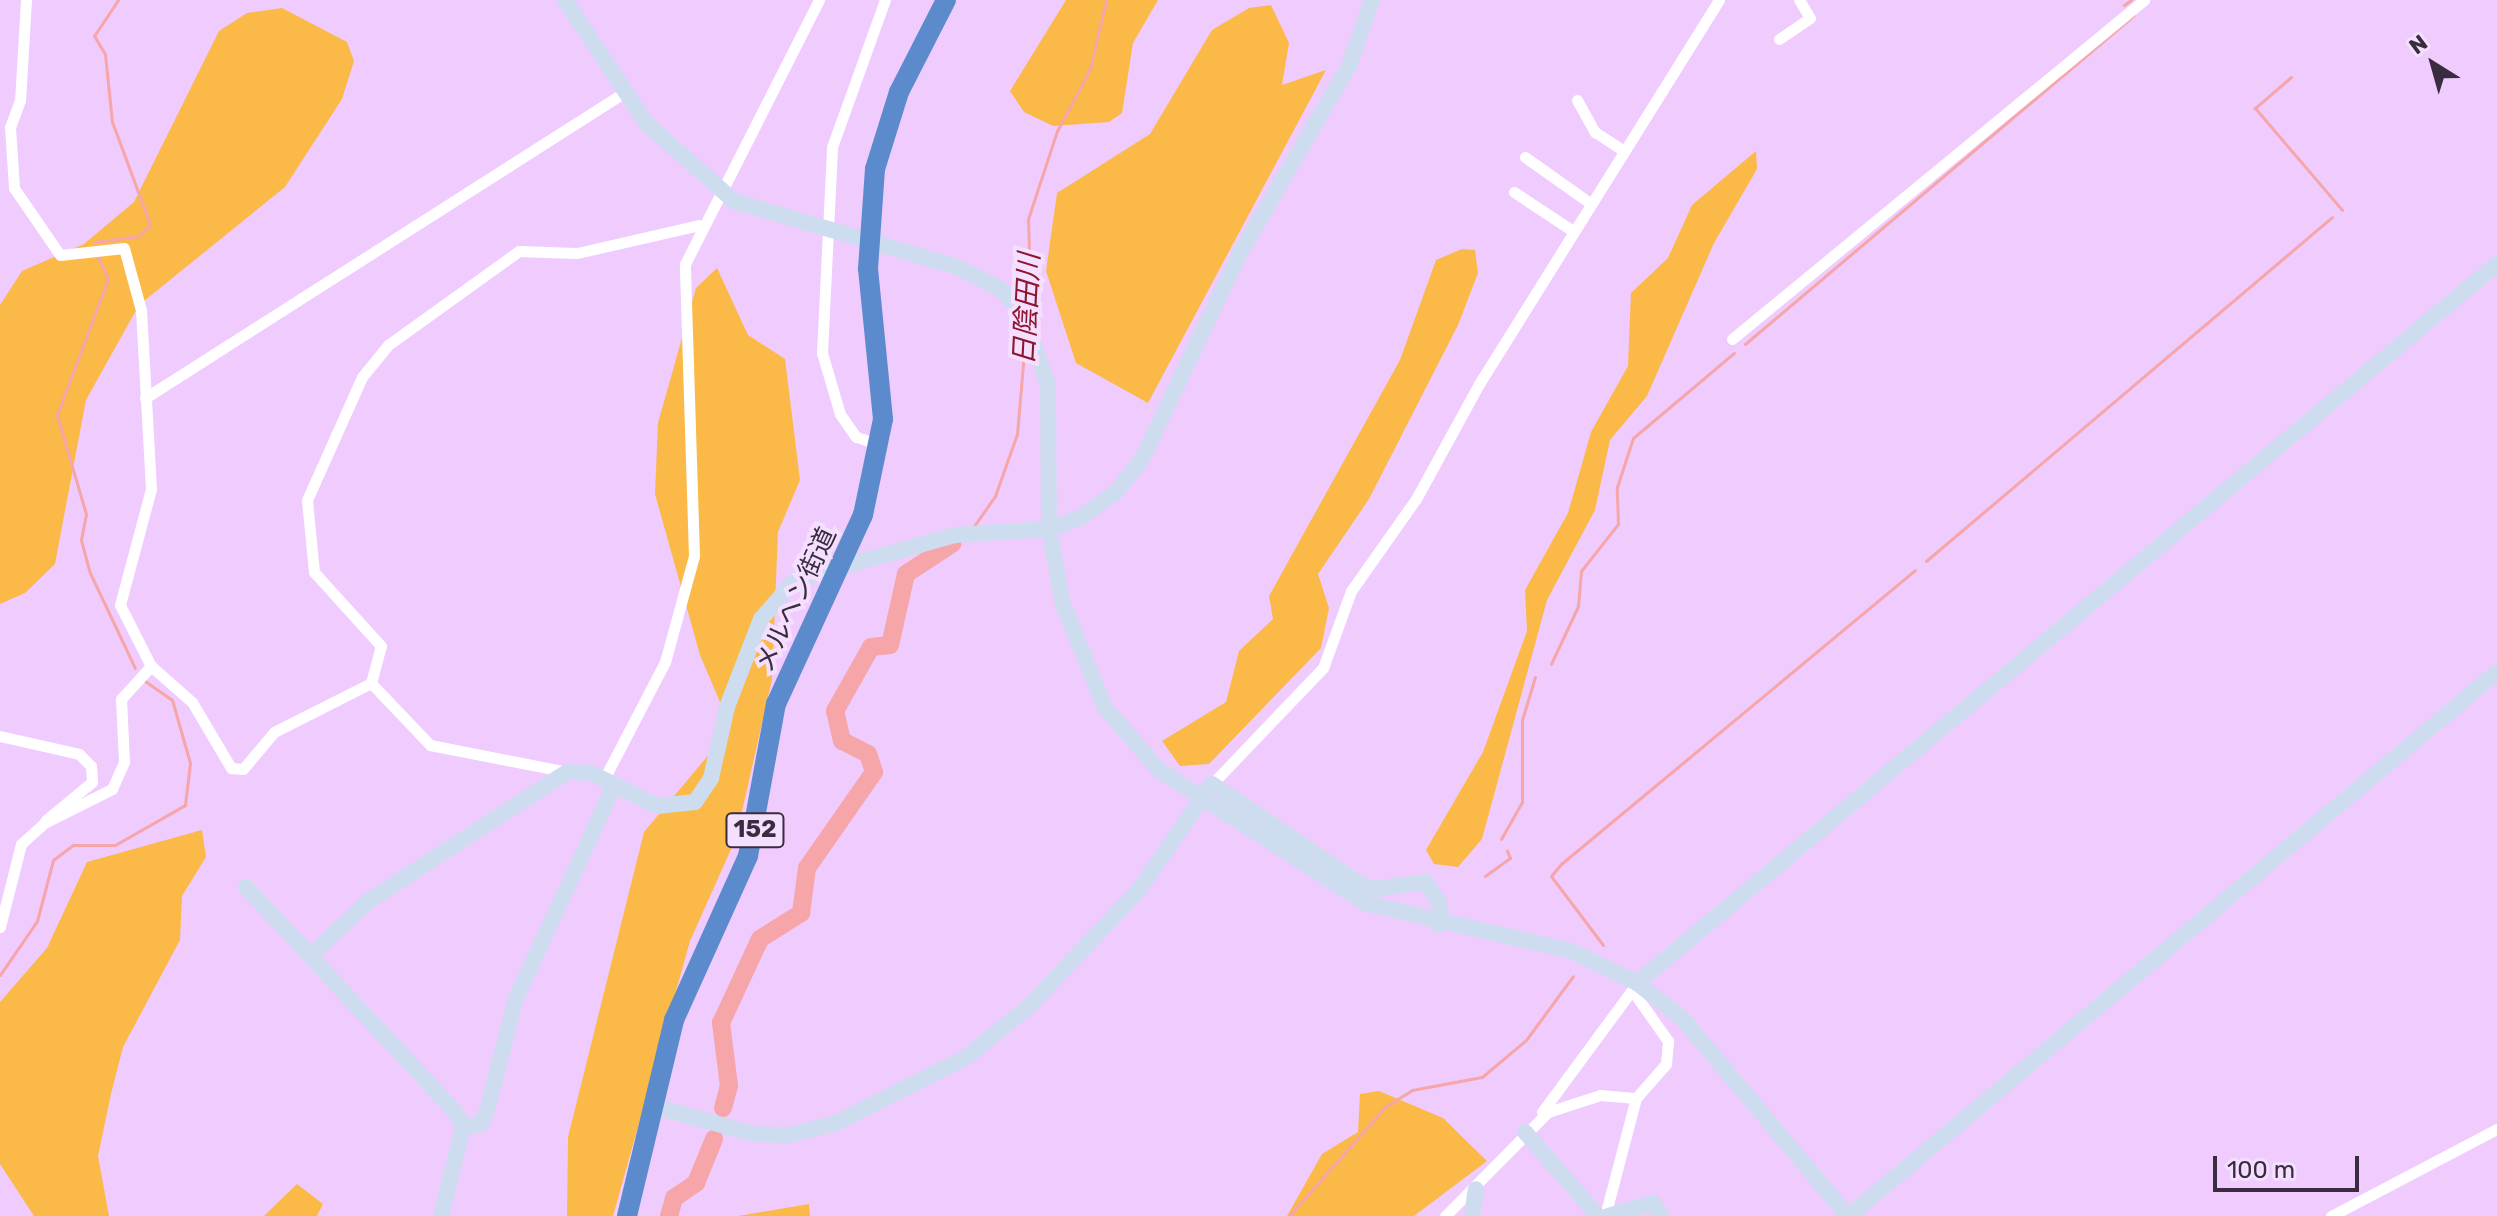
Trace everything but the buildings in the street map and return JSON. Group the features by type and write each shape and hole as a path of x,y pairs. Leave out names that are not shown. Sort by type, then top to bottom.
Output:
{"highway":[{"name":"メルヘン街道","path":"627,1216 674,1020 748,856 776,704 841,569 863,515 883,419 868,216 875,169 899,92 946,0"}],"street":[{"path":"26,0 20,100 10,127 14,188 60,255 124,248 141,310 149,515 122,579 120,605 151,666 192,702 223,762 243,769 274,732 371,683 381,646 314,572 307,500 362,377 388,345 519,251 577,253 699,225"},
{"path":"565,0 625,92 688,167 734,201 883,248 957,267 999,288 1023,312 1045,367 1049,529 1081,662 1138,748 1213,808 1334,886 1438,925 1571,951 1634,986 1683,1019 1848,1216 2497,672"},
{"path":"463,1127 481,1124 516,998 608,784 665,662 694,556 681,300 699,225 819,0"},
{"path":"878,444 856,437 828,381 822,353 832,147 885,0"},
{"path":"371,683 430,745 567,772 669,807 704,794 761,619 795,580 955,535 1049,529 1097,508 1143,457 1240,253 1349,66 1372,0"},
{"path":"654,1106 753,1134 789,1135 849,1117 953,1065 1027,1008 1137,892 1171,849 1189,807 1208,785 1323,668 1351,591 1416,499 1590,203 1719,0"},
{"path":"1779,39 1810,18 1799,0"},
{"path":"1732,339 2144,0"},
{"path":"145,398 625,92"},
{"path":"1577,100 1595,132 1624,151"},
{"path":"1525,157 1590,203"},
{"path":"1514,192 1573,231"},
{"path":"1445,1216 1476,1189 1525,1132 1634,986 2497,264"},
{"path":"44,823 112,789 124,762 121,699 151,666"},
{"path":"0,736 79,754 91,766 92,782 21,844 0,927"},
{"path":"310,956 370,900 567,772"},
{"path":"1208,785 1358,883 1374,889 1426,882 1440,904 1438,925"},
{"path":"246,887 463,1127"},
{"path":"1634,986 1668,1041 1666,1064 1636,1098 1607,1216 1653,1203 1661,1216"},
{"path":"1525,1132 1575,1100 1636,1098"},
{"path":"441,1216 463,1127"},
{"path":"2331,1216 2497,1129"},
{"path":"1525,1132 1598,1216"},
{"path":"1472,1216 1476,1189"}],"shaded area":[{"path":"1066,0 1158,0 1133,43 1122,113 1109,122 1053,126 1024,112 1010,91"},
{"path":"1271,5 1289,43 1282,85 1326,70 1148,403 1076,363 1046,271 1057,193 1150,134 1212,30 1249,8"},
{"path":"282,8 347,42 354,61 342,99 285,187 139,305 86,400 55,564 25,593 0,604 0,305 22,271 84,244 134,202 219,31 247,13"},
{"path":"1756,151 1757,169 1714,243 1647,396 1610,440 1595,510 1547,600 1482,839 1458,867 1434,864 1426,850 1483,752 1527,631 1525,590 1568,513 1591,432 1628,366 1631,293 1668,258 1692,205"},
{"path":"1462,249 1475,250 1478,273 1458,325 1369,499 1318,574 1329,608 1321,648 1209,764 1180,766 1162,741 1226,702 1239,651 1273,619 1269,596 1400,360 1436,260"},
{"path":"717,268 748,335 785,359 800,480 778,532 772,679 736,838 690,941 613,1216 567,1216 568,1137 644,832 731,728 700,655 655,494 658,423 696,288"},
{"path":"202,830 206,857 182,896 180,940 123,1047 111,1094 98,1156 109,1216 34,1216 0,1164 0,1002 47,948 87,862"},
{"path":"1379,1091 1443,1118 1487,1161 1414,1216 1287,1216 1322,1154 1358,1132 1360,1094"},
{"path":"297,1184 323,1204 317,1216 264,1216"},
{"path":"809,1204 810,1216 738,1216"}],"waterway":[{"path":"94,242 139,236 150,224 112,122 105,54 94,36 118,0"},
{"name":"日陰田川","path":"1031,314 1028,219 1057,131 1090,69 1106,0"},
{"path":"2124,5 2131,0"},
{"path":"1745,344 2134,15"},
{"path":"2291,77 2255,108 2342,210"},
{"path":"1926,561 2332,217"},
{"path":"97,255 108,279 57,415 86,514 81,540 90,573 135,668"},
{"name":"日陰田川","path":"974,526 995,496 1017,434 1025,341"},
{"path":"1551,664 1578,606 1581,571 1618,524 1617,487 1633,438 1734,353"},
{"name":"日陰田川","path":"723,1108 729,1086 721,1023 760,939 801,913 807,868 874,772 868,754 842,741 835,711 871,647 890,645 906,574 953,543"},
{"path":"1603,945 1551,876 1561,864 1915,570"},
{"path":"1501,839 1522,802 1522,720 1535,677"},
{"path":"0,975 37,921 53,860 73,845 115,845 185,805 190,763 172,700 142,679"},
{"path":"1485,876 1510,858 1507,851"},
{"path":"1289,1216 1385,1107 1412,1090 1482,1077 1526,1040 1573,976"},
{"name":"日陰田川","path":"669,1216 674,1198 696,1183 714,1139"}]}
